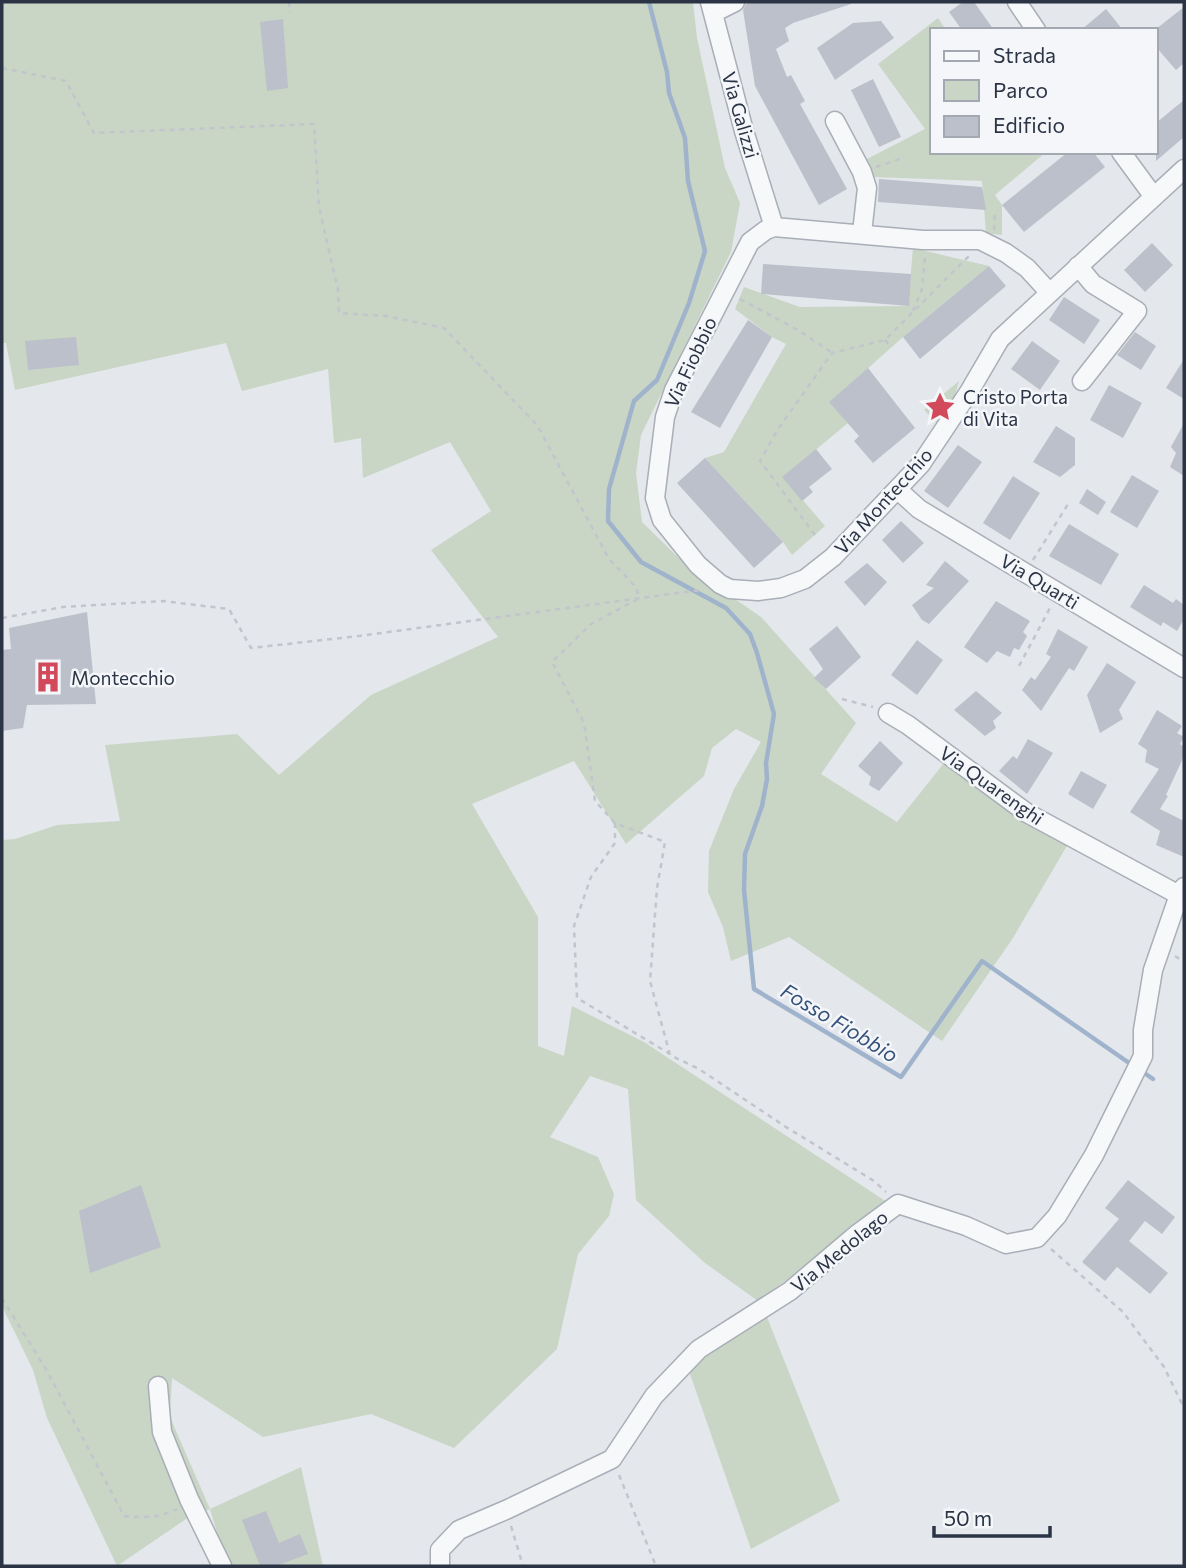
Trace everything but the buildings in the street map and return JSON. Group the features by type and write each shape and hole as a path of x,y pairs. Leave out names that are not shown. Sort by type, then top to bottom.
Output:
{"street":[{"path":"712,7 735,2"},
{"path":"1017,2 1035,28"},
{"name":"Via Galizzi","path":"712,7 744,131 774,227"},
{"path":"835,121 862,172 867,188 862,233"},
{"path":"1122,154 1154,197"},
{"name":"Via Montecchio","path":"715,587 758,591 781,588 805,579 833,557 921,464 945,431 1000,339 1184,169"},
{"path":"774,227 923,240 981,240 1023,265 1050,293"},
{"name":"Via Fiobbio","path":"715,587 669,531 655,499 665,417 674,390 750,242 758,234 774,227"},
{"path":"1079,266 1093,284 1136,311 1082,381"},
{"name":"Via Quarti","path":"898,490 919,509 1184,668"},
{"name":"Via Quarenghi","path":"888,713 1027,813 1182,891"},
{"path":"1037,1238 1058,1216 1094,1155 1143,1056 1143,1030 1153,970 1182,891"},
{"name":"Via Medolago","path":"612,1459 654,1396 699,1349 790,1291 856,1235 898,1204 966,1226 1006,1244 1037,1238"},
{"path":"158,1386 162,1432 190,1502 222,1566"},
{"path":"440,1566 440,1550 459,1530 612,1459"}],"path":[{"path":"289,2 290,13"},
{"path":"2,68 66,81 94,134 314,124 319,208 338,290 340,313 385,316 444,328 537,425 608,559 637,588 638,599"},
{"path":"862,172 903,158"},
{"path":"912,313 922,289 925,258 923,240"},
{"path":"815,535 760,461 778,429 832,353 885,340 965,263 981,240"},
{"path":"725,290 799,330 832,353"},
{"path":"885,340 891,347"},
{"path":"1025,571 1070,501"},
{"path":"2,618 63,607 163,601 229,609 251,648 359,636 715,587"},
{"path":"1018,666 1059,592"},
{"path":"638,599 591,624 552,662 584,723 595,802 615,823 665,842 657,888 650,981 670,1055"},
{"path":"842,699 860,702 888,713"},
{"path":"615,823 615,843 591,877 574,926 577,998 670,1055 699,1069 874,1181 898,1204"},
{"path":"1037,1238 1123,1312 1164,1367 1184,1408"},
{"path":"2,1298 47,1371 124,1516 162,1516 190,1502"},
{"path":"612,1459 656,1566"},
{"path":"511,1528 523,1566"}],"green space":[{"path":"2,2 693,2 697,38 725,168 740,203 731,252 641,435 636,473 642,522 687,566 761,617 856,723 821,774 897,822 944,763 1068,844 1013,938 942,1041 789,937 731,961 723,927 708,892 709,851 734,789 761,742 736,729 712,748 704,776 626,844 574,761 472,804 538,917 538,1046 564,1056 572,1006 644,1042 890,1204 758,1301 705,1263 636,1200 628,1089 590,1076 550,1137 598,1157 614,1194 609,1216 578,1254 557,1349 454,1448 371,1414 263,1437 172,1378 170,1417 210,1509 189,1517 117,1566 47,1418 33,1370 2,1306 2,840 15,839 57,825 120,821 105,745 237,734 279,775 371,695 498,637 431,550 491,511 450,442 363,478 361,438 334,443 328,369 242,391 226,343 15,390 6,343 2,343"},
{"path":"938,18 945,28 930,28 930,154 1044,154 995,195 1002,205 1002,235 986,233 982,181 874,177 867,159 925,129 878,64"},
{"path":"913,248 989,266 830,402 848,423 783,477 825,526 792,555 705,458 724,452 786,344 772,337 735,309 744,287 800,307 908,306"},
{"path":"959,381 945,431 924,410"},
{"path":"763,1307 840,1501 751,1549 690,1374 699,1349"},
{"path":"301,1467 323,1566 227,1566 210,1509"}],"waterway":[{"name":"Fosso Fiobbio","path":"649,2 667,72 669,93 685,138 688,181 705,251 689,303 657,380 634,401 609,489 608,521 641,562 726,608 750,634 757,653 774,714 762,806 745,854 744,890 754,989 901,1077 982,961 1132,1065"},
{"name":"Fosso Fiobbio","path":"1140,1070 1153,1079"}],"place":[{"name":"Cristo Porta di Vita","path":"940,407"},
{"name":"Montecchio","path":"48,677"}]}
